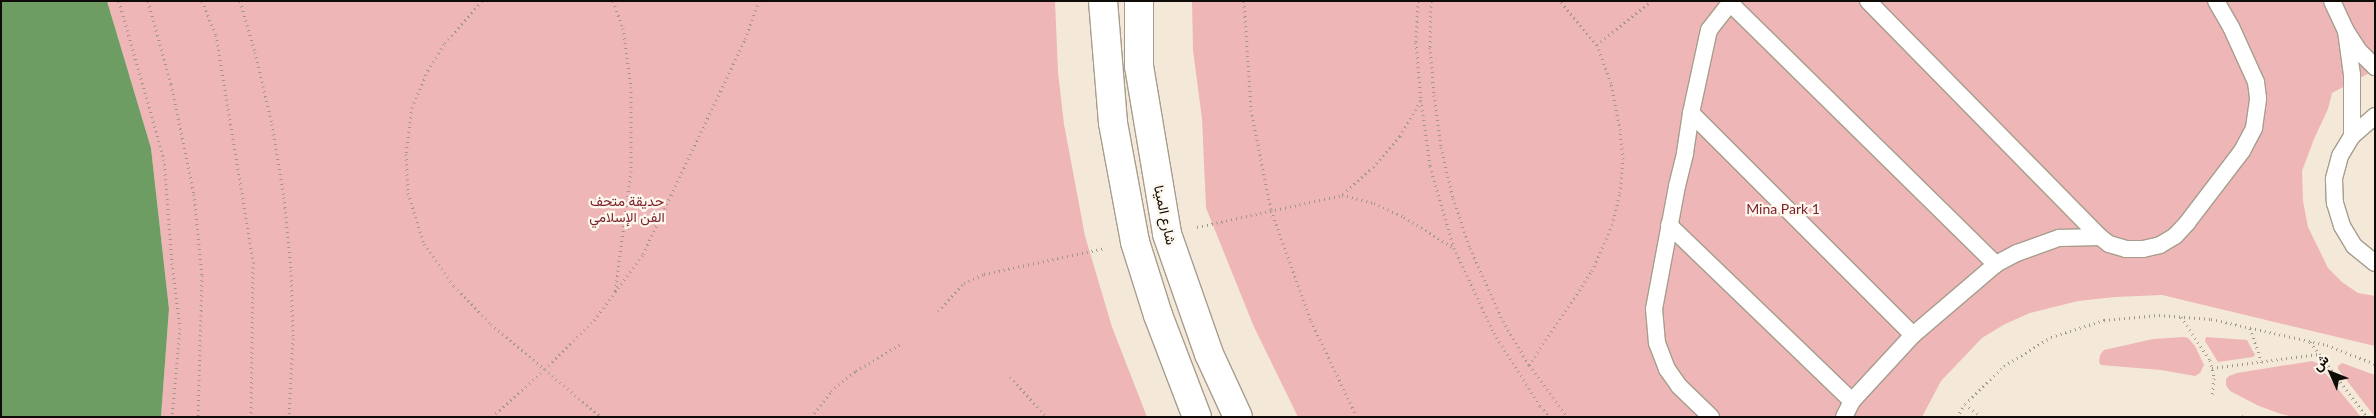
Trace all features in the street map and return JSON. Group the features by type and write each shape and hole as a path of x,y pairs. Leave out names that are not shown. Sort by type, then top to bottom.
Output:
{"street":[{"path":"1103,1 1106,56 1113,123 1134,242 1174,359 1198,417"},
{"name":"شارع المينا","path":"1138,1 1139,66 1167,234 1210,354 1238,417"}],"lane":[{"path":"1868,1 2100,237 2109,244 2126,249 2143,249 2160,244 2175,236 2187,223 2249,140 2258,115 2256,82 2231,27 2216,1"},
{"path":"2332,1 2346,31 2359,51 2375,67"},
{"path":"1711,417 1679,386 1667,369 1657,343 1654,309 1669,225 1685,153 1690,113 1709,30 1730,2 1996,264"},
{"path":"2346,31 2352,75 2352,136"},
{"path":"1690,113 1913,335"},
{"path":"2375,116 2352,136 2340,156 2334,179 2335,203 2342,226 2354,246 2375,263"},
{"path":"1669,225 1852,401"},
{"path":"1844,417 1852,401 1913,335 1996,264 2017,253 2059,238 2100,237"}],"path":[{"path":"119,1 164,160 172,263 180,328 172,417"},
{"path":"148,1 171,84 194,194 202,275 198,417"},
{"path":"202,1 216,35 253,262 251,417"},
{"path":"240,1 255,52 272,124 284,197 291,270 293,338 289,417"},
{"path":"482,1 444,44 428,70 412,107 406,154 408,193 424,244 454,286 491,324 601,417"},
{"path":"613,1 623,28 631,105 631,171 615,293"},
{"path":"492,417 545,370 594,320 643,254 745,39 759,1"},
{"path":"1244,1 1251,110 1271,210 1311,321 1357,417"},
{"path":"1418,1 1416,42 1421,100 1430,166 1454,248 1494,333 1540,406 1550,417"},
{"path":"1431,1 1430,47 1434,95 1441,147 1453,198 1485,285 1529,365 1567,417"},
{"path":"1529,365 1596,264 1612,225 1620,193 1623,159 1620,130 1611,83 1598,45 1560,1"},
{"path":"1598,45 1652,1"},
{"path":"1342,195 1373,167 1400,136 1421,100"},
{"path":"1167,234 1342,195 1374,203 1404,217 1454,248"},
{"path":"938,311 964,283 984,274 1134,242"},
{"path":"1957,417 1965,404 2004,366 2051,337 2104,320 2159,315 2211,319 2327,345 2375,364"},
{"path":"2181,316 2206,352 2212,368 2212,397"},
{"path":"2250,328 2262,362"},
{"path":"2310,342 2368,417"},
{"path":"811,417 831,391 856,371 902,343"},
{"path":"2212,368 2319,354"},
{"path":"1010,376 1047,417"},
{"path":"1965,404 1982,417"}],"green space":[{"name":"حديقة متحف الفن الإسلامي","path":"107,1 1055,1 1058,72 1064,124 1085,236 1112,327 1147,417 161,417 169,309 151,148"},
{"name":"Mina Park 1","path":"1192,1 2375,1 2375,70 2332,93 2328,109 2302,171 2303,201 2308,227 2328,268 2342,282 2358,293 2375,296 2375,346 2162,295 2115,297 2078,301 2030,313 2005,324 1982,338 1941,381 1922,417 1298,417 1254,327 1206,208 1202,119 1193,50"},
{"path":"2206,337 2247,340 2255,355 2253,357 2218,362 2205,341"},
{"path":"2188,338 2195,346 2204,365 2200,373 2195,376 2161,370 2101,365 2099,362 2100,355 2104,350 2153,339"},
{"path":"2312,361 2317,363 2361,417 2294,417 2281,414 2259,406 2230,391 2226,385 2226,379 2237,373"},
{"path":"2342,363 2375,375 2375,417 2338,369 2338,366"}],"shaded area":[{"path":"1,1 107,1 151,148 169,309 161,417 1,417"}]}
